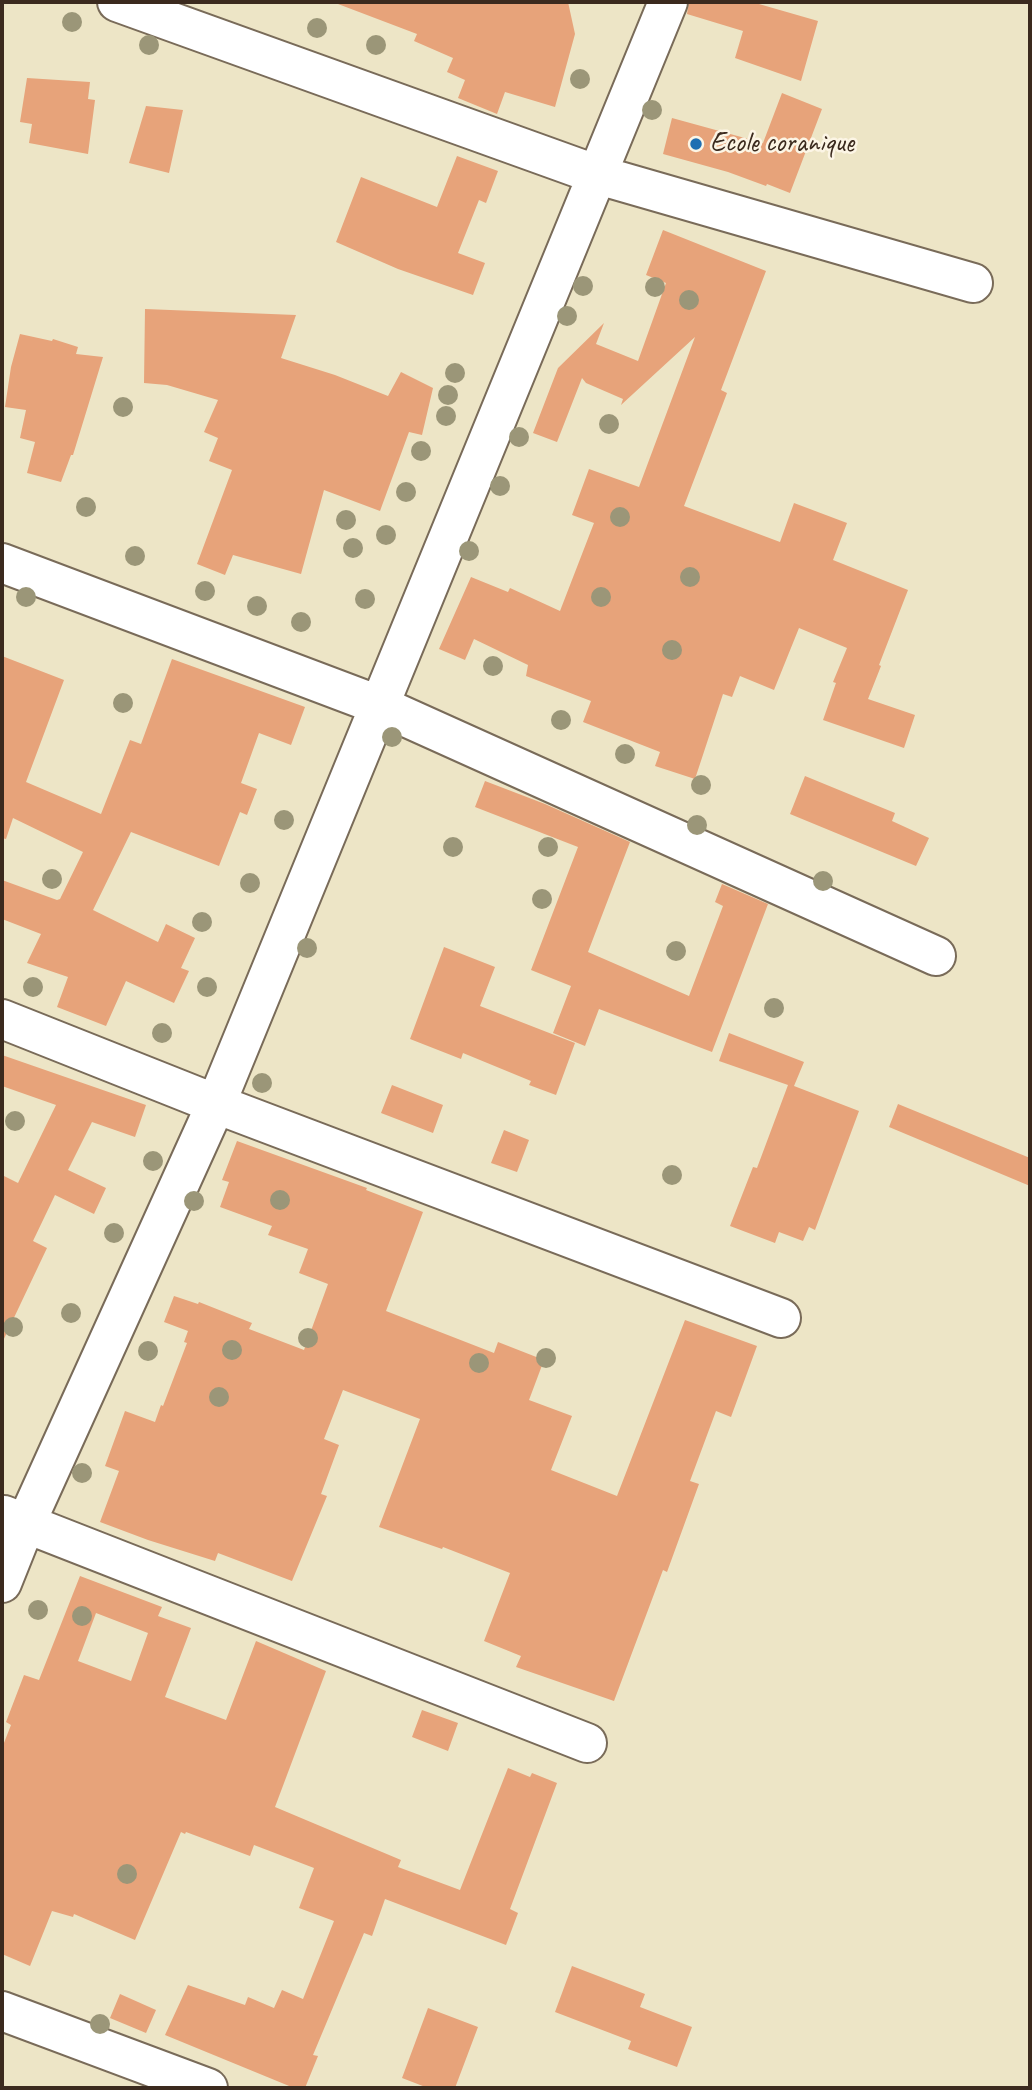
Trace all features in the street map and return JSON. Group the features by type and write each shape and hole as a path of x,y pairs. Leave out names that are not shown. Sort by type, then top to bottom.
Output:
{"street":[{"path":"117,2 595,174 973,283"},
{"path":"2,1583 14,1518 216,1104 381,705 595,174 668,2"},
{"path":"2,563 381,705 936,956"},
{"path":"2,1019 216,1104 781,1318"},
{"path":"14,1518 587,1744"},
{"path":"2,2011 208,2088"}],"building":[{"path":"568,2 575,34 555,107 505,92 497,114 458,98 465,80 447,72 453,58 414,41 417,34 338,4"},
{"path":"689,2 752,2 818,21 801,81 735,58 743,31 687,14"},
{"path":"27,78 90,82 88,99 95,100 88,154 29,143 32,124 20,122"},
{"path":"782,93 822,109 790,193 663,154 672,118 763,143"},
{"path":"146,106 183,110 169,173 129,163"},
{"path":"457,156 498,171 486,203 479,200 458,253 485,263 473,295 398,269 336,242 361,177 437,207"},
{"path":"663,230 766,271 721,390 727,393 684,506 780,542 794,503 847,523 833,560 908,590 868,699 915,715 904,748 823,720 836,683 833,682 847,648 799,628 774,690 740,676 732,697 723,694 695,779 655,766 660,752 583,722 591,701 526,676 528,665 474,639 465,660 439,649 471,577 508,592 510,588 560,611 594,523 572,515 589,469 639,487 695,337 621,405 623,399 586,383 582,378 557,442 533,433 558,368 604,323 596,344 638,361 666,283 646,275"},
{"path":"145,309 296,315 281,358 388,396 401,372 433,388 422,435 409,432 380,511 324,490 301,574 233,555 225,575 197,564 232,470 209,461 218,438 204,432 218,400 167,385 144,383"},
{"path":"20,334 52,341 53,339 78,347 76,354 103,357 73,455 61,482 27,473 35,442 20,438 26,410 5,407 11,367"},
{"path":"2,656 64,680 26,782 101,814 130,740 141,744 172,659 305,707 291,745 259,733 241,783 257,789 247,815 240,812 219,866 131,832 93,910 158,942 166,924 195,938 181,968 189,971 174,1003 126,981 106,1026 57,1007 68,977 27,963 41,934 2,919 2,880 60,899 83,852 13,818 6,839 2,838"},
{"path":"805,776 895,813 892,821 929,838 916,866 790,814"},
{"path":"485,781 630,842 588,952 689,996 723,906 715,902 722,884 768,904 712,1052 599,1009 585,1046 553,1033 571,986 531,970 578,847 475,807"},
{"path":"444,947 495,967 480,1006 575,1043 556,1095 529,1085 531,1081 463,1053 461,1059 410,1039"},
{"path":"729,1033 804,1062 794,1086 859,1111 815,1230 809,1227 803,1241 779,1232 775,1243 730,1226 753,1167 757,1168 788,1085 719,1061"},
{"path":"2,1055 146,1105 135,1137 92,1122 68,1170 106,1188 94,1214 55,1195 33,1241 47,1248 2,1343 2,1175 18,1183 56,1105 2,1086"},
{"path":"392,1085 443,1105 433,1133 381,1113"},
{"path":"898,1104 1030,1158 1030,1186 889,1127"},
{"path":"504,1130 529,1140 517,1172 491,1163"},
{"path":"237,1141 367,1188 366,1190 423,1212 386,1311 494,1353 498,1342 544,1360 529,1400 572,1416 551,1470 617,1496 685,1320 757,1346 731,1417 716,1411 690,1481 699,1484 667,1572 663,1570 614,1701 516,1667 521,1656 484,1641 510,1573 443,1547 442,1549 379,1527 420,1419 343,1390 324,1439 339,1445 321,1494 327,1496 292,1581 218,1553 215,1561 100,1522 119,1471 105,1466 125,1411 155,1422 187,1343 184,1342 188,1331 164,1322 174,1296 198,1304 199,1302 252,1323 249,1329 304,1350 328,1284 299,1273 308,1249 268,1235 272,1226 220,1207 229,1182 222,1180"},
{"path":"80,1576 162,1607 158,1616 191,1628 165,1697 226,1720 256,1641 326,1671 275,1807 401,1860 398,1867 460,1890 508,1768 530,1777 532,1773 557,1783 510,1909 518,1913 506,1945 385,1899 372,1936 364,1933 313,2055 318,2056 305,2088 294,2088 165,2035 188,1985 245,2005 248,1997 274,2008 282,1990 303,1999 334,1921 299,1908 314,1868 254,1845 250,1856 181,1832 135,1940 74,1914 73,1917 52,1911 30,1966 2,1954 2,1748 11,1725 6,1722 24,1675 39,1680","holes":["96,1613 148,1633 131,1681 78,1661"]},
{"path":"422,1710 458,1723 448,1751 412,1737"},
{"path":"572,1966 645,1994 640,2007 692,2027 677,2067 628,2049 631,2041 555,2012"},
{"path":"120,1994 156,2010 146,2033 110,2018"},
{"path":"428,2008 478,2027 455,2088 428,2088 402,2078"}],"place":[{"name":"Ecole coranique","path":"696,144"}]}
